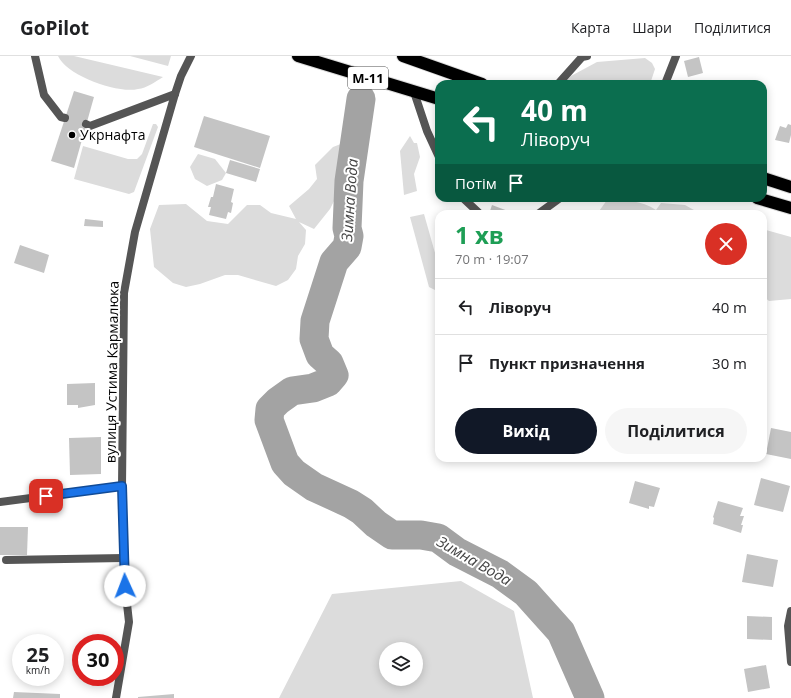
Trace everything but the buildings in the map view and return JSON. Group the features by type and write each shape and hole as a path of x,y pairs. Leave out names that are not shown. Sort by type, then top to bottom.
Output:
{"highway":[{"name":"М-11","path":"298,56 435,98"},
{"name":"М-11","path":"403,56 471,80"},
{"path":"767,179 791,187"},
{"path":"767,201 791,208"}],"street":[{"path":"35,56 44,96 61,117 66,118"},
{"name":"вулиця Устима Кармалюка","path":"116,698 129,622 124,558 122,486 124,293 135,232 175,94 192,56"},
{"path":"562,80 582,57 588,56"},
{"path":"666,80 673,57"},
{"path":"414,92 427,131 435,148"},
{"path":"86,124 90,126 175,94"},
{"path":"467,202 476,210"},
{"path":"544,210 554,202"},
{"path":"0,502 122,486"},
{"path":"6,560 124,558"},
{"path":"791,611 788,626 791,662"}],"shaded area":[{"path":"58,56 74,56 163,77 145,87 129,90 118,89 82,77 63,63"},
{"path":"130,56 171,56 168,66"},
{"path":"645,58 652,63 655,69 651,80 567,80 571,76 597,62"},
{"path":"153,124 156,124 158,127 134,192 129,194 74,179 83,146 128,159 137,159 142,154"},
{"path":"410,136 414,143 417,143 420,157 414,174 417,191 404,195 400,151"},
{"path":"346,142 359,145 367,155 360,166 350,175 330,209 314,229 299,222 306,230 305,244 298,256 296,269 288,280 276,286 238,275 225,275 200,284 186,287 173,283 154,267 150,229 159,205 186,204 207,221 228,224 247,205 260,205 271,213 296,219 289,206 309,189 317,179 315,165 333,147"},
{"path":"198,154 215,159 226,173 222,180 207,186 195,179 190,167"},
{"path":"606,202 639,202 656,210 600,210"},
{"path":"661,203 685,205 694,210 656,210"},
{"path":"424,214 435,253 435,290 429,287 410,217"},
{"path":"767,230 791,237 791,299 769,301 767,299"},
{"path":"461,581 514,611 533,698 279,698 332,594"}],"waterway":[{"name":"Зимна Вода","path":"361,99 349,181 347,228 349,236 347,247 334,262 315,321 314,339 320,355 329,363 334,375 328,382 313,388 292,391 270,409 269,420 285,463 294,473 314,487 351,504 392,535 421,535 438,538 457,552 500,574 526,593 561,632 590,698"}],"place":[{"name":"Укрнафта","path":"72,135"}],"route":[{"path":"46,496 122,486 125,586"}]}
